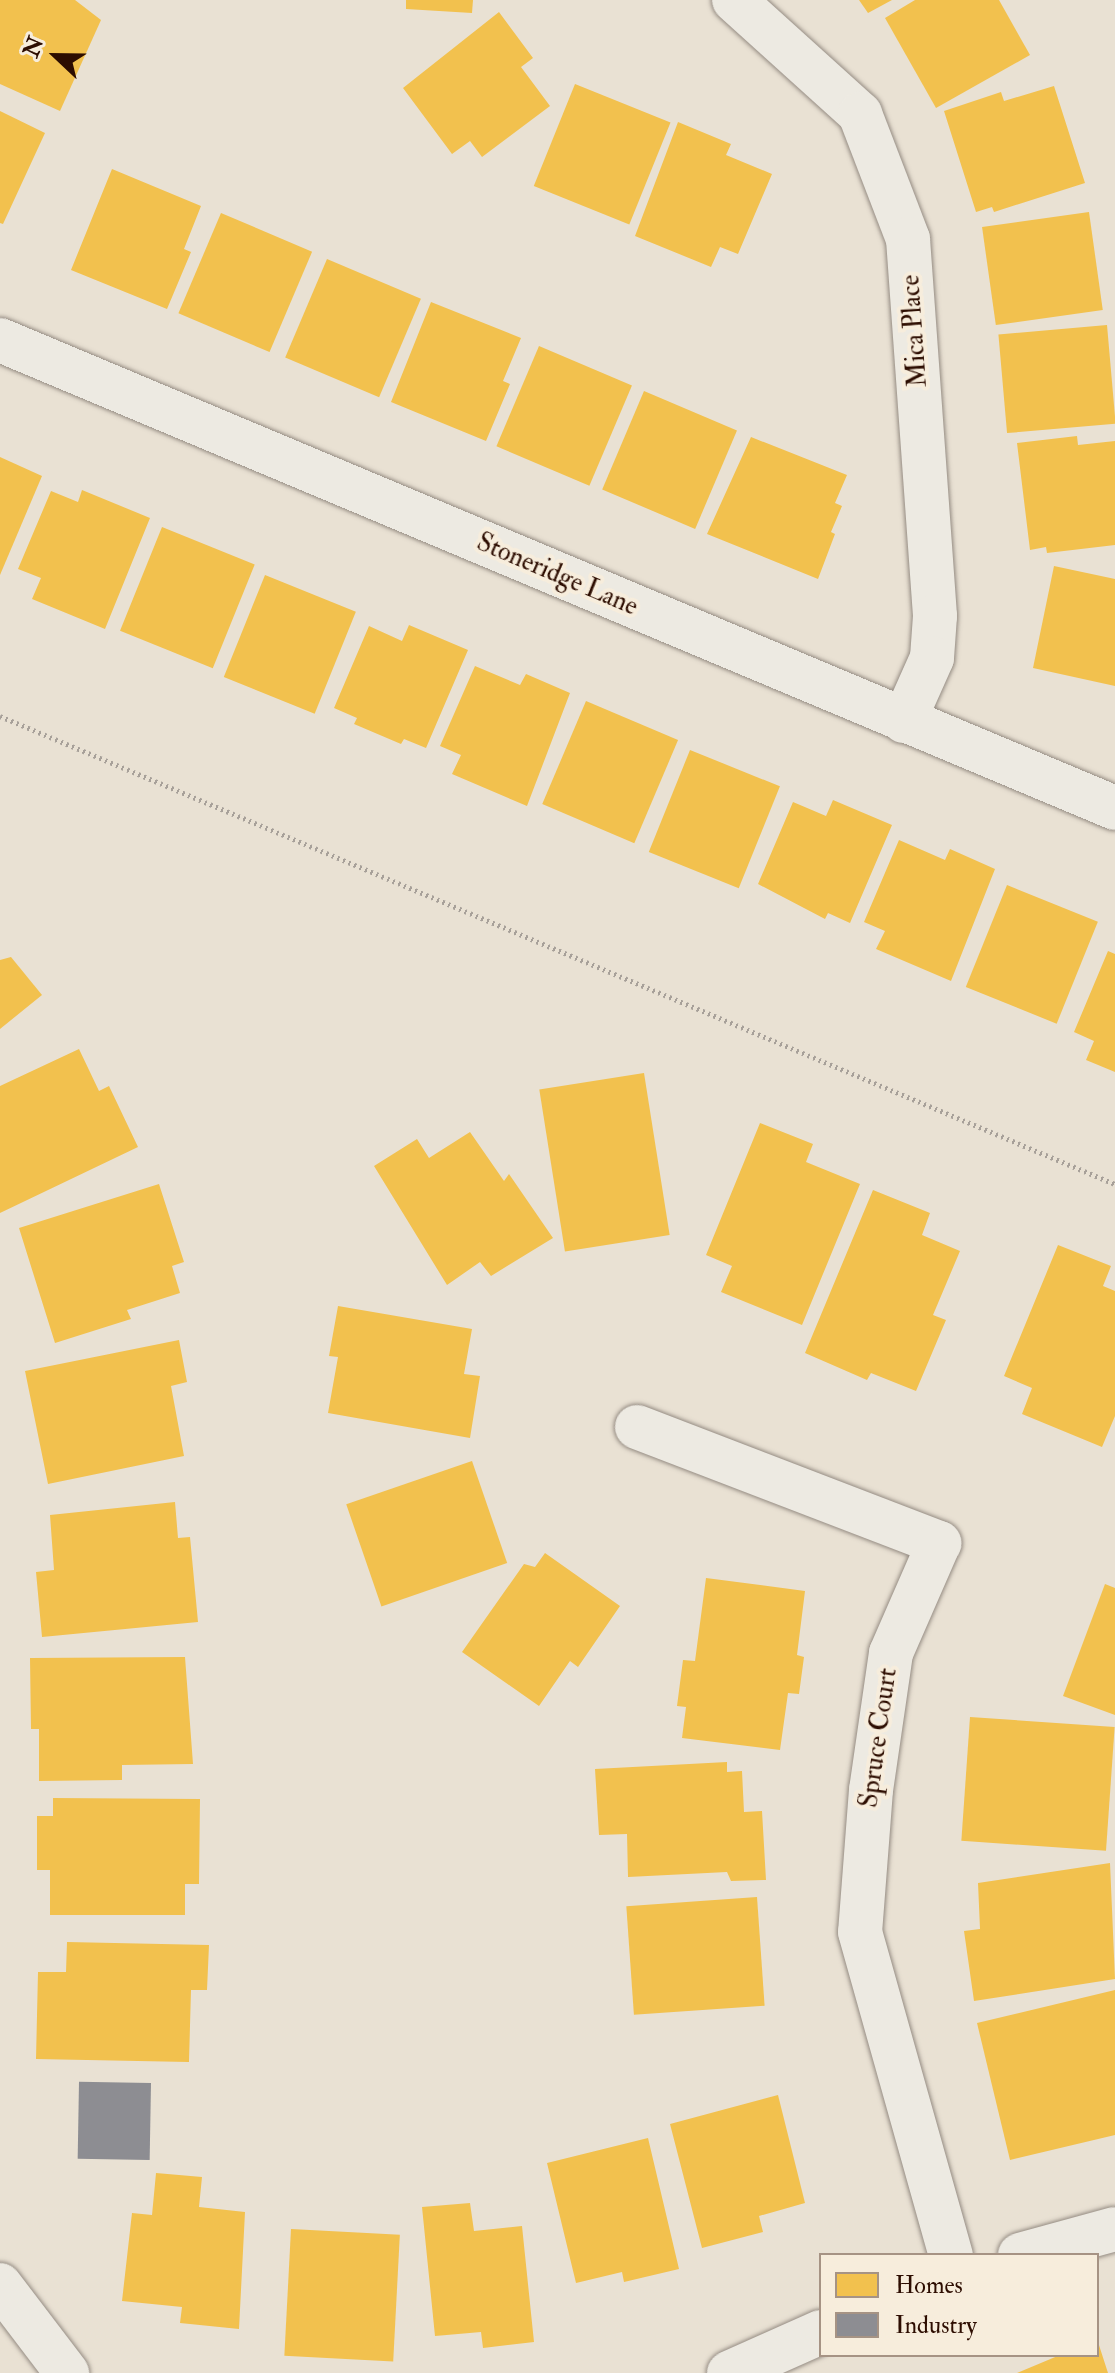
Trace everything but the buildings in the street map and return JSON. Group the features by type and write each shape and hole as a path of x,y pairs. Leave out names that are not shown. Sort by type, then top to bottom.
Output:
{"street":[{"name":"Mica Place","path":"734,0 860,114 908,239 935,616 932,658 904,721"},
{"name":"Stoneridge Lane","path":"0,340 1115,808"},
{"name":"Spruce Court","path":"637,1427 939,1543 891,1653 871,1790 860,1932 950,2253"},
{"path":"1027,2253 1115,2229"},
{"path":"0,2285 67,2373"},
{"path":"729,2373 819,2333"}],"path":[{"path":"0,716 1115,1184"}]}
